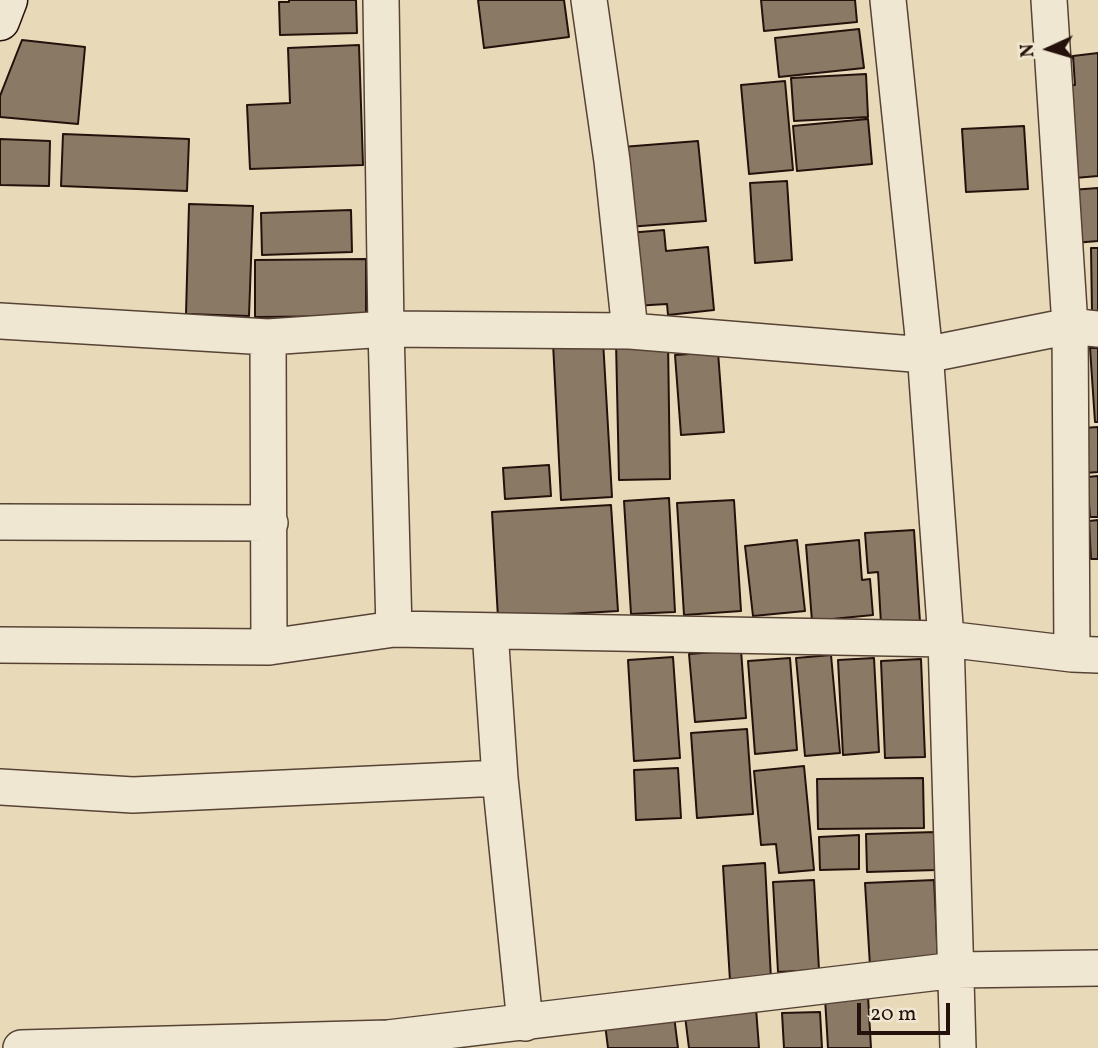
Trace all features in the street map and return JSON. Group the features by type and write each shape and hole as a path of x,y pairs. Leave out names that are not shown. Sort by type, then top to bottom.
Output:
{"main road":[{"path":"0,21 8,0"}],"street":[{"path":"381,0 394,629"},
{"path":"589,0 612,161 630,331"},
{"path":"888,0 925,355 946,639 958,1048"},
{"path":"0,645 269,647 394,629 946,639 1085,655 1084,328 1049,0"},
{"path":"0,321 268,337 386,329 630,331 925,355 1084,328"},
{"path":"268,337 269,647"},
{"path":"0,522 270,523"},
{"path":"490,631 500,779 525,1023"},
{"path":"0,787 133,794 500,779"},
{"path":"21,1048 388,1038 957,970 1098,968"}],"building":[{"path":"356,0 357,33 280,35 279,2"},
{"path":"478,0 564,0 569,37 484,48"},
{"path":"761,0 855,0 857,22 764,31"},
{"path":"859,29 864,68 779,77 775,38"},
{"path":"22,40 85,47 78,124 0,117 0,96"},
{"path":"359,45 363,165 250,169 247,105 290,103 288,48"},
{"path":"1098,53 1098,176 1063,179 1066,85 1075,85 1073,56"},
{"path":"866,74 868,117 794,121 791,78"},
{"path":"785,81 793,170 749,174 741,85"},
{"path":"868,119 872,164 797,171 793,126"},
{"path":"1024,126 1028,189 966,192 962,129"},
{"path":"63,134 189,139 187,191 61,186"},
{"path":"0,139 50,141 49,186 0,185"},
{"path":"698,141 706,221 628,227 622,147"},
{"path":"787,181 792,260 755,263 750,183"},
{"path":"1098,188 1098,241 1074,243 1071,190"},
{"path":"189,204 253,206 249,316 186,314"},
{"path":"351,210 352,252 262,255 261,213"},
{"path":"664,230 666,251 708,247 714,310 668,315 667,304 634,306 628,233"},
{"path":"1091,248 1098,248 1098,312 1092,312"},
{"path":"366,259 366,316 255,317 255,260"},
{"path":"603,340 612,497 561,500 553,343"},
{"path":"668,341 670,479 619,480 616,342"},
{"path":"1090,348 1098,348 1098,422 1095,422"},
{"path":"718,352 724,432 681,435 675,355"},
{"path":"1098,427 1098,472 1085,473 1083,428"},
{"path":"549,465 551,496 505,499 503,468"},
{"path":"1098,476 1098,517 1090,517 1087,477"},
{"path":"669,498 675,612 631,614 624,501"},
{"path":"734,500 741,611 684,615 677,503"},
{"path":"611,505 618,611 498,618 492,512"},
{"path":"1098,520 1098,559 1091,559 1089,521"},
{"path":"914,530 920,622 881,624 878,572 868,573 865,533"},
{"path":"797,540 805,611 753,616 745,546"},
{"path":"859,540 862,580 870,579 873,615 812,621 806,545"},
{"path":"741,650 746,718 695,722 689,654"},
{"path":"831,655 840,753 805,756 796,658"},
{"path":"673,657 680,758 634,761 628,660"},
{"path":"790,658 797,750 755,754 748,661"},
{"path":"874,658 879,752 843,755 838,660"},
{"path":"921,659 925,757 885,758 881,661"},
{"path":"747,729 753,814 697,818 691,733"},
{"path":"804,766 814,870 779,873 776,844 761,845 754,771"},
{"path":"678,768 681,818 636,820 634,770"},
{"path":"923,778 924,828 818,829 817,779"},
{"path":"936,832 937,870 867,872 866,834"},
{"path":"859,835 859,869 820,870 819,837"},
{"path":"765,863 771,979 730,981 723,866"},
{"path":"814,880 819,970 778,972 773,882"},
{"path":"934,880 938,962 870,966 865,883"},
{"path":"868,996 871,1048 828,1048 825,998"},
{"path":"756,1008 759,1048 689,1048 685,1016"},
{"path":"820,1012 822,1048 784,1048 782,1013"},
{"path":"674,1016 678,1048 608,1048 605,1024"}]}
